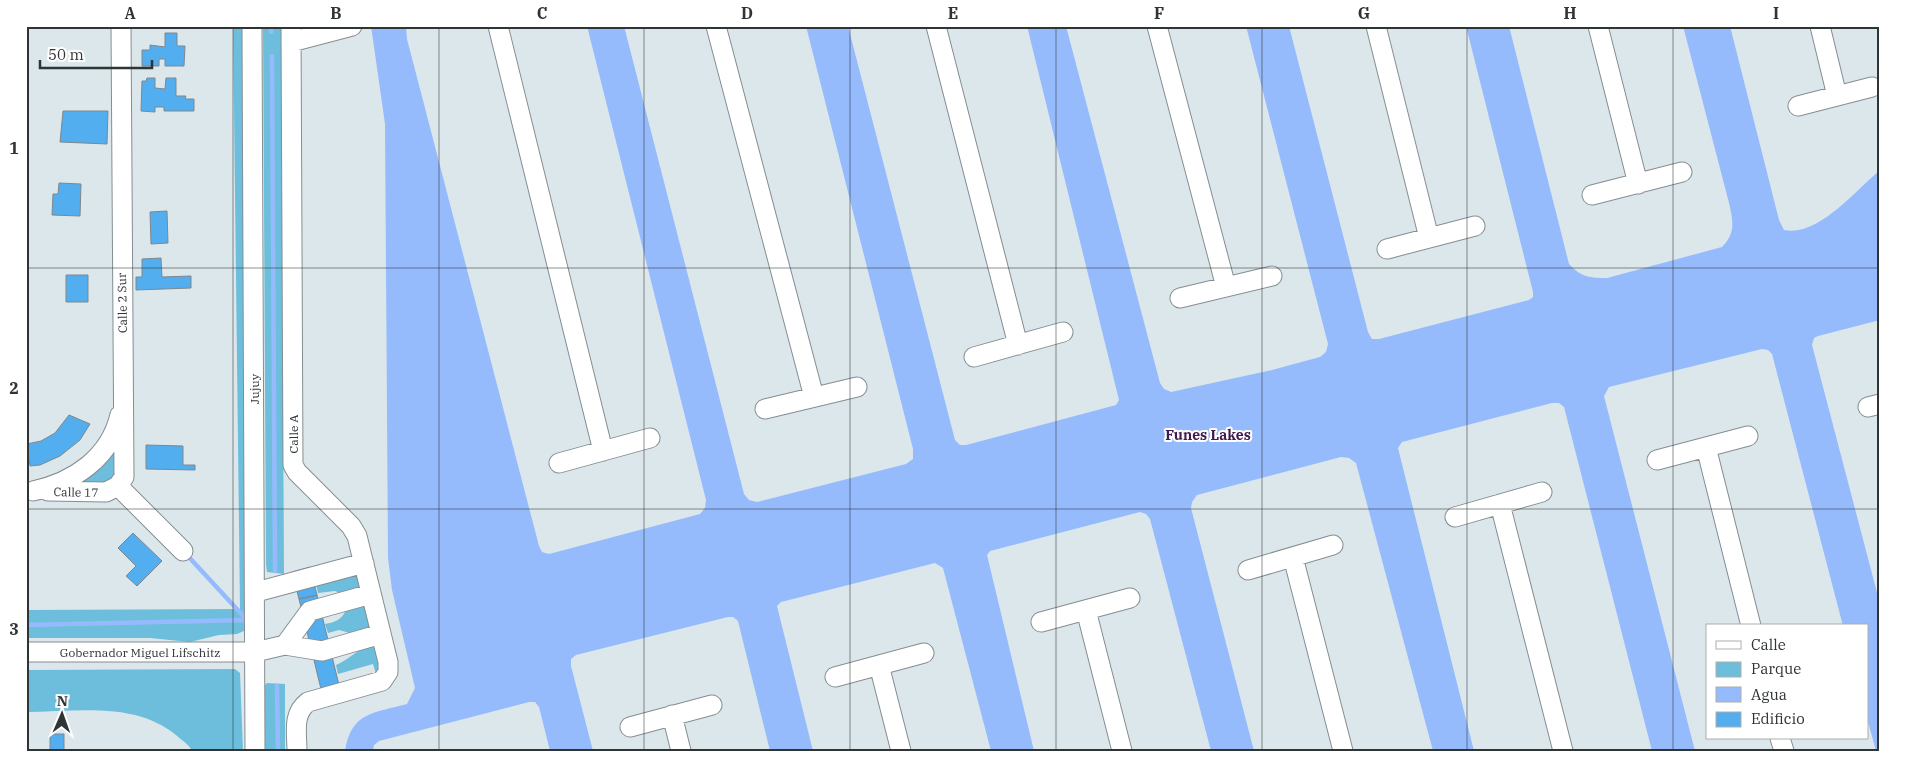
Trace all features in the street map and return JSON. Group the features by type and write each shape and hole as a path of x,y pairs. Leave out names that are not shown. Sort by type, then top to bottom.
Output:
{"street":[{"name":"Calle 2 Sur","path":"118,486 124,477 121,26"},
{"name":"Jujuy","path":"252,26 256,592 255,751"},
{"path":"291,34 352,26"},
{"path":"498,26 603,451"},
{"path":"716,26 814,397"},
{"path":"936,26 1018,344"},
{"path":"1157,26 1226,287"},
{"path":"1376,26 1429,238"},
{"path":"1598,26 1638,184"},
{"path":"1820,26 1837,96"},
{"name":"Calle A","path":"291,34 293,465 297,472 351,526 357,536 388,662 388,672 382,682 308,702 299,709 296,719 297,751"},
{"path":"1798,106 1872,87"},
{"path":"1592,195 1682,172"},
{"path":"1387,249 1475,226"},
{"path":"1180,298 1272,276"},
{"path":"974,356 1063,332"},
{"path":"765,409 857,387"},
{"name":"Calle 17","path":"30,491 55,486 76,476 94,462 108,444 118,424 123,402"},
{"path":"1657,460 1748,436"},
{"path":"558,463 650,438"},
{"path":"1706,447 1751,624"},
{"name":"Calle 17","path":"30,491 106,492 118,486"},
{"path":"118,486 183,551"},
{"path":"1455,517 1542,492"},
{"path":"1500,504 1563,751"},
{"path":"1248,570 1333,545"},
{"path":"1293,557 1343,751"},
{"path":"256,592 364,563"},
{"path":"371,594 310,611 284,645 322,651 381,634"},
{"path":"1041,622 1130,598"},
{"path":"1086,610 1122,751"},
{"name":"Gobernador Miguel Lifschitz","path":"26,652 255,652 284,645"},
{"path":"835,677 924,653"},
{"path":"879,665 901,751"},
{"path":"630,727 712,704"},
{"path":"672,715 681,751"}],"green space":[{"path":"233,26 246,26 246,630 237,634 219,635 190,642 150,638 26,638 26,610 240,609"},
{"path":"263,26 281,26 284,574 267,572 266,564"},
{"path":"111,450 115,451 116,474 111,482 84,484 82,481"},
{"path":"353,574 359,576 360,590 341,594 335,591 318,593 316,584"},
{"path":"362,605 367,608 371,627 357,635 339,630 328,633 325,624 338,620 346,610"},
{"path":"370,646 377,649 381,666 376,674 373,664 338,674 336,665"},
{"path":"235,669 240,673 243,751 192,751 187,744 160,724 142,717 123,713 84,710 26,712 26,670"},
{"path":"267,683 285,684 285,751 263,751 263,687"}],"water":[{"path":"371,26 406,26 407,39 539,546 542,552 549,554 700,514 705,508 706,500 587,26 624,26 744,494 749,500 757,502 906,464 913,459 913,449 806,26 848,26 955,440 960,445 966,445 1116,405 1119,400 1027,26 1066,26 1160,383 1164,389 1171,392 1272,370 1320,357 1326,352 1328,344 1246,26 1289,26 1368,332 1372,339 1379,339 1529,300 1533,297 1466,26 1509,26 1569,264 1577,272 1586,276 1607,278 1722,247 1730,237 1732,221 1729,203 1683,26 1730,26 1779,220 1784,230 1810,227 1823,220 1880,170 1880,320 1818,336 1814,338 1812,345 1880,604 1880,751 1876,751 1868,722 1868,624 1842,624 1772,354 1768,350 1762,349 1609,387 1604,396 1695,751 1652,751 1564,407 1559,403 1552,403 1402,442 1398,448 1474,751 1433,751 1356,463 1349,458 1341,457 1197,495 1192,502 1191,508 1254,751 1211,751 1150,519 1146,514 1140,512 990,551 987,555 1034,751 991,751 943,568 935,563 781,602 777,606 813,751 770,751 738,621 733,617 728,617 576,655 571,659 571,666 593,751 550,751 539,707 535,702 529,702 379,741 374,745 373,751 345,751 348,738 359,721 374,713 407,704 415,688 392,590 388,558 385,124"}],"building":[{"path":"165,33 177,33 177,46 185,46 184,66 165,66 165,59 159,59 159,66 142,66 142,50 150,50 150,45 165,47"},
{"path":"147,78 155,78 155,88 165,89 166,78 176,78 176,96 186,96 185,99 194,99 194,111 164,111 164,107 155,107 155,112 141,111 142,81 146,81"},
{"path":"63,111 108,111 107,144 60,142"},
{"path":"59,183 81,184 80,216 52,215 53,194 58,194"},
{"path":"167,211 168,243 151,244 150,212"},
{"path":"161,258 162,277 191,276 191,288 136,290 136,277 142,277 142,259"},
{"path":"66,275 88,275 88,302 66,302"},
{"path":"69,415 90,424 80,440 60,456 40,465 30,466 27,444 41,441 55,433"},
{"path":"146,445 183,446 183,465 195,465 195,470 146,469"},
{"path":"133,533 162,561 137,586 126,576 136,566 118,548"},
{"path":"310,567 317,595 299,599 292,572"},
{"path":"317,595 339,685 321,689 299,599"},
{"path":"50,734 64,734 64,751 50,751"}],"waterway":[{"path":"271,26 271,32"},
{"path":"272,56 275,571"},
{"path":"186,554 247,620"},
{"path":"26,625 247,620"},
{"path":"277,686 278,751"}],"district":[{"name":"Funes Lakes","path":"1208,435"}]}
